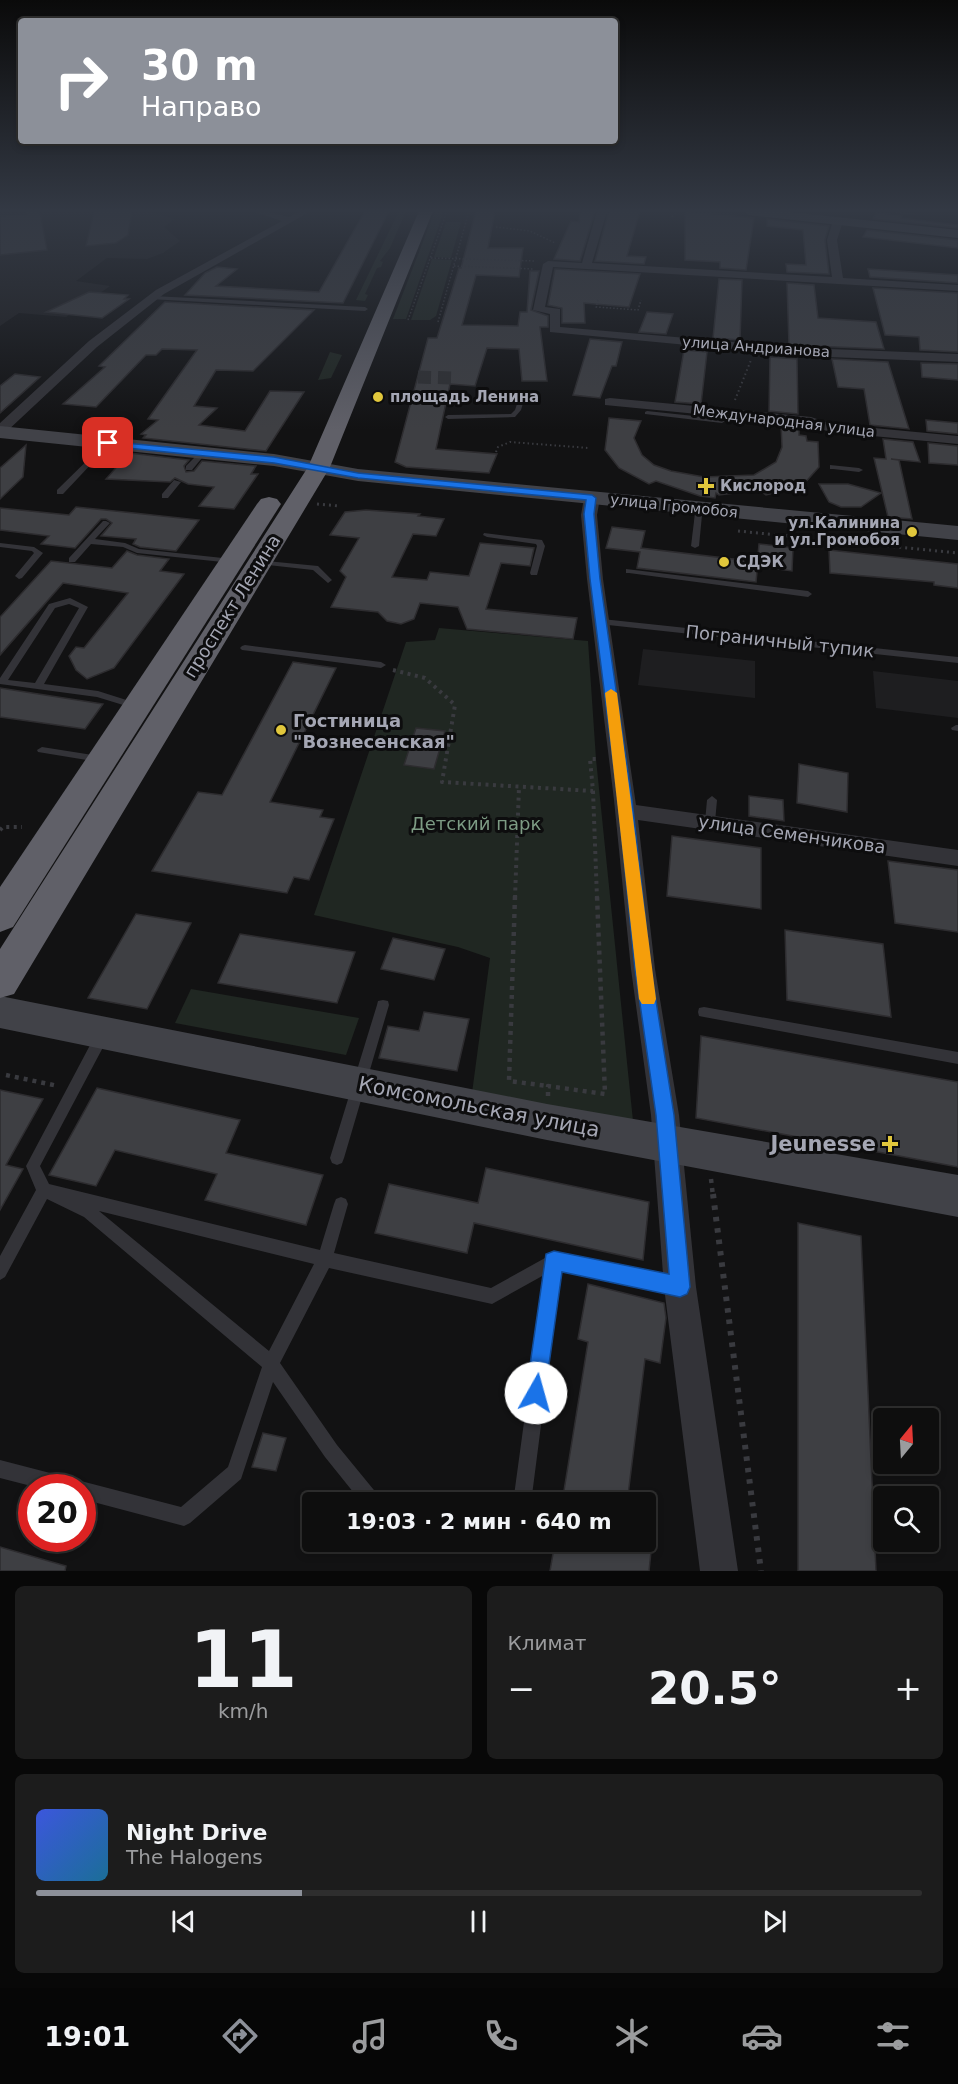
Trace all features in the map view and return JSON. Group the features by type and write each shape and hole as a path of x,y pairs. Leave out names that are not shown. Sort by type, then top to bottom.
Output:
{"highway":[{"name":"проспект Ленина","path":"0,982 307,458 390,284"},
{"path":"356,330 368,304"},
{"name":"проспект Ленина","path":"0,917 136,706 246,561 306,501 307,458"}],"main road":[{"name":"улица Громобоя","path":"0,431 108,443 195,460 307,458 358,476 698,515 958,540"},
{"name":"улица Громобоя","path":"307,458 355,481"},
{"name":"улица Громобоя","path":"306,501 331,483 355,481 958,533"},
{"name":"Комсомольская улица","path":"0,1012 359,1082 548,1104 667,1142 958,1196"}],"street":[{"path":"0,431 93,344 171,284"},
{"name":"улица Андрианова","path":"544,284 539,310 556,311 554,330 803,352 958,358"},
{"path":"895,284 958,288"},
{"name":"Международная улица","path":"610,402 648,412 811,421 830,428 958,440"},
{"path":"591,501 595,579 626,811 643,969 667,1142 680,1287 719,1571"},
{"name":"улица Семенчикова","path":"626,811 958,858"}],"lane":[{"path":"152,298 368,304"},
{"path":"448,417 513,416 518,410 523,393"},
{"path":"60,492 108,443"},
{"path":"833,467 859,470"},
{"path":"165,496 177,482"},
{"path":"695,546 698,515"},
{"path":"72,560 106,523"},
{"path":"487,535 539,542 541,546 534,573"},
{"path":"0,538 3,541 0,545 34,549 39,553 19,576"},
{"path":"90,541 125,545 137,551 315,568 328,580"},
{"path":"629,571 808,594"},
{"path":"38,686 84,607 80,603 61,602 52,606 2,681 38,686 98,694 136,706"},
{"name":"Пограничный тупик","path":"602,622 958,660"},
{"path":"245,648 384,667"},
{"path":"42,750 102,759"},
{"path":"710,822 712,800"},
{"path":"337,1158 383,1005"},
{"path":"704,1012 958,1058"},
{"path":"104,1033 72,1089 33,1166 44,1190 89,1212 271,1364 331,1451 365,1492"},
{"path":"44,1190 325,1259 492,1296 554,1261 680,1287"},
{"path":"0,1272 44,1190"},
{"path":"96,1494 184,1517 235,1473 271,1364 325,1259 341,1204"},
{"path":"523,1492 554,1261"},
{"path":"0,1469 19,1474"}],"path":[{"path":"408,320 421,284"},
{"path":"438,322 449,284"},
{"path":"598,300 596,307 638,310 641,300"},
{"path":"726,417 755,351"},
{"path":"496,452 498,447 510,442 589,448"},
{"path":"306,501 339,506"},
{"path":"384,667 424,678 455,705 442,782 593,791"},
{"path":"519,787 508,1081 548,1104 605,1094 590,759 596,759"},
{"path":"0,830 3,827 22,828"},
{"path":"710,1175 761,1571"}],"shaded area":[{"path":"0,284 110,286 66,317 19,313 0,326"},
{"path":"643,649 755,661 755,698 638,685"},
{"path":"873,671 958,681 958,718 876,708"}],"green space":[{"path":"364,284 369,284 365,294 368,295 365,301 356,300"},
{"path":"406,284 418,284 406,319 393,319"},
{"path":"423,284 445,284 436,316 430,320 411,320"},
{"path":"330,352 342,355 331,378 318,380"},
{"name":"Детский парк","path":"439,628 588,641 596,759 633,1121 472,1093 490,958 458,947 314,915 406,642 435,640"},
{"path":"191,989 359,1018 346,1055 175,1023"}],"building":[{"path":"195,284 319,292 323,284 352,284 343,303 185,295"},
{"path":"454,284 473,284 462,325 518,326 520,312 527,312 529,284 536,284 531,310 548,316 548,327 540,327 547,381 522,381 519,349 487,348 475,386 450,384 436,449 497,454 489,473 406,467 395,462 428,338 437,338"},
{"path":"552,284 637,284 629,307 584,303 585,323 562,323 562,308 548,305"},
{"path":"718,284 742,284 740,340 713,338"},
{"path":"787,284 805,284 814,285 818,318 876,322 884,349 789,345"},
{"path":"873,288 958,293 958,352 920,350 919,337 885,335"},
{"path":"89,292 128,295 124,299 129,299 102,318 46,312"},
{"path":"165,302 314,310 253,371 216,370 194,406 217,408 199,425 245,431 270,391 304,392 266,451 143,438 146,435 141,434 158,420 148,419 197,350 162,349 156,355 146,355 96,407 63,404 105,367 99,366"},
{"path":"647,312 673,314 666,334 639,332"},
{"path":"590,339 622,342 616,366 612,366 600,398 573,395"},
{"path":"684,350 707,352 701,404 675,402"},
{"path":"770,357 797,359 798,414 769,411"},
{"path":"832,359 888,362 909,429 870,425 864,389 838,387"},
{"path":"921,363 958,364 958,380 922,377"},
{"path":"15,374 40,377 0,413 0,386"},
{"path":"609,418 641,421 634,438 642,455 654,465 671,471 704,477 754,475 776,462 782,447 781,424 799,426 799,435 806,436 807,441 818,442 819,467 802,486 766,495 759,490 719,495 716,493 715,498 700,496 656,481 649,484 619,468 605,450"},
{"path":"926,420 958,423 958,434 927,431"},
{"path":"883,439 913,442 920,462 891,459 899,460 912,519 888,517 874,458 886,459"},
{"path":"928,443 958,446 958,465 929,463"},
{"path":"26,445 23,477 0,499 0,468"},
{"path":"129,453 189,460 184,466 186,472 194,471 202,461 256,466 251,474 258,474 234,509 199,506 214,487 188,484 175,478 170,482 106,479"},
{"path":"819,484 848,484 881,493 861,507 841,507 829,502"},
{"path":"76,507 199,520 176,551 140,547 133,544 136,539 101,536 112,523 106,519 101,519 75,548 41,544 49,536 0,530 0,508 69,515"},
{"path":"366,510 420,514 418,516 444,519 436,536 413,534 392,577 427,580 430,572 469,576 480,543 534,548 530,566 501,563 486,609 577,618 573,639 467,629 458,607 420,603 414,619 401,624 387,621 378,612 331,607 346,577 340,571 359,538 330,535 345,512"},
{"path":"612,527 645,531 641,548 758,562 756,582 637,568 640,552 606,548"},
{"path":"759,544 793,548 792,571 757,566"},
{"path":"829,550 958,564 958,588 934,585 934,582 830,573"},
{"path":"127,551 137,555 169,559 160,571 184,574 114,668 87,679 76,670 69,656 76,647 84,648 128,593 63,583 0,655 0,617 51,561 112,568"},
{"name":"Гостиница \"Вознесенская\"","path":"293,662 336,668 270,802 323,810 320,817 334,819 309,880 294,877 287,893 152,871 198,792 222,795"},
{"path":"0,688 103,704 85,729 0,717"},
{"path":"416,728 445,731 434,769 404,765"},
{"path":"799,764 848,773 847,812 797,803"},
{"path":"749,796 783,800 784,821 749,816"},
{"path":"672,836 761,848 761,909 667,896"},
{"path":"888,861 958,870 958,932 895,923"},
{"path":"136,914 191,923 147,1009 88,998"},
{"path":"785,930 883,944 891,1017 787,1000"},
{"path":"240,934 355,952 337,1003 218,983"},
{"path":"393,938 445,949 434,980 381,969"},
{"path":"424,1012 469,1019 457,1071 379,1058 388,1026 419,1031"},
{"path":"701,1036 958,1082 958,1167 696,1118"},
{"path":"97,1088 240,1120 226,1153 323,1175 306,1225 205,1200 217,1174 115,1150 96,1186 49,1175"},
{"path":"0,1090 43,1099 6,1165 23,1169 0,1210"},
{"path":"486,1168 649,1202 643,1260 474,1223 467,1253 375,1233 389,1184 478,1203"},
{"path":"798,1223 861,1236 873,1504 873,1552 875,1552 876,1571 798,1571"},
{"path":"588,1284 664,1303 666,1318 660,1363 645,1359 628,1492 564,1492 588,1342 578,1339"},
{"path":"263,1433 286,1438 276,1471 252,1467"},
{"path":"0,1547 66,1566 65,1571 0,1571"},
{"path":"553,1552 651,1552 649,1571 550,1571"}],"tunnel":[{"path":"418,377 451,378"}],"slow traffic":[{"path":"611,693 648,999"}],"place":[{"name":"площадь Ленина","path":"378,397"},
{"name":"Кислород","path":"706,486"},
{"name":"ул.Калинина и ул.Громобоя","path":"912,532"},
{"name":"СДЭК","path":"724,562"},
{"name":"Гостиница \"Вознесенская\"","path":"281,730"},
{"name":"Jeunesse","path":"890,1144"}],"route":[{"path":"108,443 274,460 358,476 592,498 589,514 595,579 625,800 643,969 665,1115 680,1287 554,1261 536,1393"}]}
